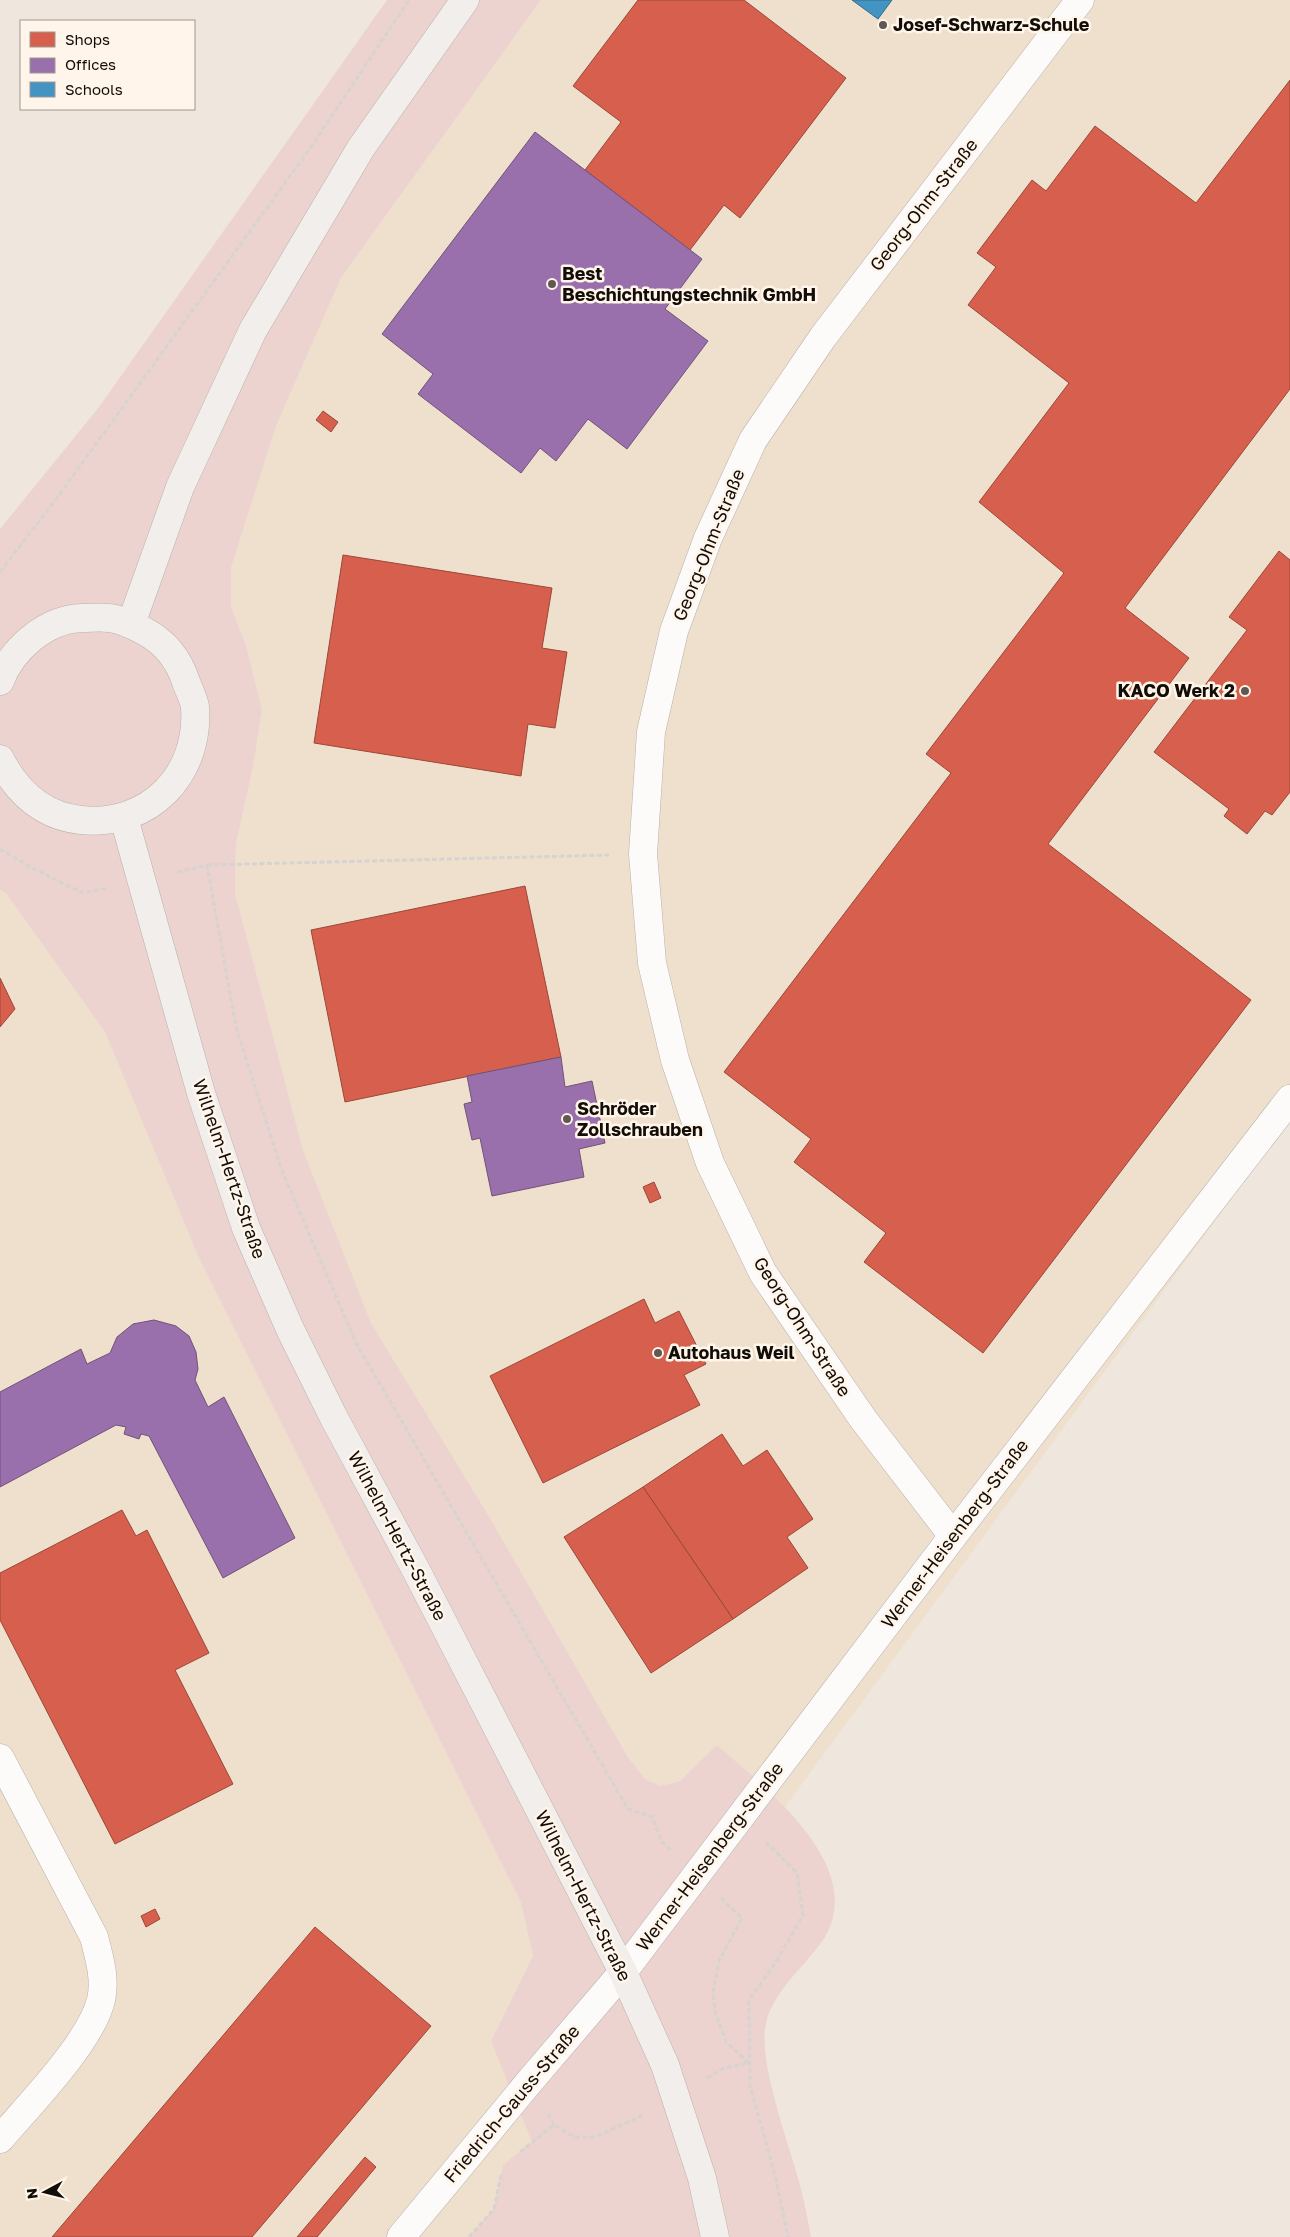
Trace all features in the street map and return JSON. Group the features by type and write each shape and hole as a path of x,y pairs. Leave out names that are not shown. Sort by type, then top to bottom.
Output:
{"main road":[{"path":"131,624 180,487 253,330 361,148 465,0"},
{"path":"0,682 6,667 32,637 54,625 77,618 110,618 131,624 154,636 180,665 195,705 194,735 184,766 164,793 150,805 124,818 97,822 67,819 36,804 11,780 0,759"},
{"name":"Wilhelm-Hertz-Straße","path":"124,818 201,1094 246,1228 290,1329 333,1416 417,1572 623,1972 665,2065 702,2178 715,2237"}],"street":[{"name":"Georg-Ohm-Straße","path":"953,1536 863,1419 763,1273 710,1163 675,1060 652,963 643,854 651,732 674,631 708,538 753,440 823,337 1080,0"},
{"name":"Werner-Heisenberg-Straße","path":"623,1972 953,1536 1290,1099"},
{"path":"0,1758 94,1936 102,1968 102,1999 92,2026 0,2139"},
{"name":"Friedrich-Gauss-Straße","path":"401,2237 623,1972"}],"path":[{"path":"0,572 60,494 311,147 409,0"},
{"path":"0,849 83,893 207,865 643,854"},
{"path":"207,865 236,1027 281,1168 356,1343 628,1809 652,1817 662,1842 742,1918 719,1961 713,1992 715,2011 726,2042 749,2063"},
{"path":"737,1822 758,1834 797,1873 803,1915 776,1962 749,2000 750,2085 776,2179 788,2237"},
{"path":"724,2068 749,2063"},
{"path":"517,2154 554,2125 575,2137 596,2138 632,2121"},
{"path":"470,2237 494,2209 502,2165"}],"shaded area":[{"path":"387,0 541,0 341,278 276,426 231,568 231,607 246,645 262,710 253,767 236,844 235,893 303,1150 371,1323 490,1518 628,1757 645,1779 660,1786 680,1781 717,1745 785,1807 806,1832 824,1859 833,1887 833,1915 821,1943 775,2001 766,2023 765,2040 770,2082 801,2189 811,2237 469,2237 494,2209 503,2165 532,2142 491,2041 533,1956 521,1903 198,1256 105,1032 6,893 0,890 0,529 99,407"},
{"path":"541,0 1290,0 1290,1119 785,1807 717,1746 679,1781 660,1786 645,1779 628,1757 490,1518 371,1323 303,1150 235,893 236,844 253,767 262,710 246,645 231,607 231,568 276,426 341,278"},
{"path":"0,890 6,893 105,1032 198,1256 521,1903 533,1956 491,2041 604,2212 613,2237 0,2237"}],"building: Shops":[{"path":"638,0 744,0 846,78 740,218 724,205 690,250 585,170 621,122 573,86"},
{"path":"1290,80 1290,389 1125,608 1189,658 1048,844 1251,1000 983,1353 864,1262 886,1233 794,1162 811,1139 724,1072 951,773 926,754 1064,573 979,502 1069,383 968,305 996,267 977,253 1032,180 1046,191 1095,126 1196,203"},
{"path":"323,411 338,422 331,432 316,420"},
{"name":"KACO Werk 2","path":"1279,551 1290,560 1290,792 1272,815 1265,811 1247,834 1224,816 1229,809 1154,752 1247,630 1229,617"},
{"path":"343,555 552,588 542,648 567,652 555,728 528,724 521,776 314,743"},
{"path":"525,886 561,1057 345,1102 311,930"},
{"path":"0,978 15,1009 0,1027"},
{"path":"654,1182 661,1198 650,1203 643,1187"},
{"path":"644,1299 655,1323 679,1311 706,1364 684,1375 700,1405 543,1483 490,1376"},
{"path":"722,1434 743,1466 767,1450 813,1519 787,1537 808,1568 733,1619 643,1487"},
{"path":"643,1487 733,1619 651,1673 564,1537"},
{"path":"122,1510 136,1536 147,1530 209,1653 175,1670 233,1784 115,1844 0,1620 0,1573"},
{"path":"155,1909 160,1919 146,1927 141,1916"},
{"path":"315,1927 431,2026 252,2237 52,2237"},
{"path":"365,2157 376,2167 317,2237 297,2237"}],"building: Offices":[{"name":"Best Beschichtungstechnik GmbH","path":"535,132 702,259 665,309 708,341 627,449 588,419 556,461 540,448 521,473 418,394 433,374 382,334"},
{"path":"561,1057 565,1087 592,1081 605,1143 579,1149 584,1177 492,1196 480,1138 472,1140 464,1104 472,1102 467,1076"},
{"path":"154,1320 176,1326 189,1336 196,1352 198,1369 195,1380 208,1407 224,1397 295,1538 223,1578 149,1436 141,1434 139,1439 124,1434 126,1427 116,1425 0,1487 0,1392 81,1349 87,1364 110,1353 117,1337 133,1324"}],"building: Schools":[{"path":"852,0 892,0 878,19"}],"place":[{"name":"Josef-Schwarz-Schule","path":"883,25"},
{"name":"Best Beschichtungstechnik GmbH","path":"552,284"},
{"name":"KACO Werk 2","path":"1245,691"},
{"name":"Schröder Zollschrauben","path":"567,1119"},
{"name":"Autohaus Weil","path":"658,1353"}]}
